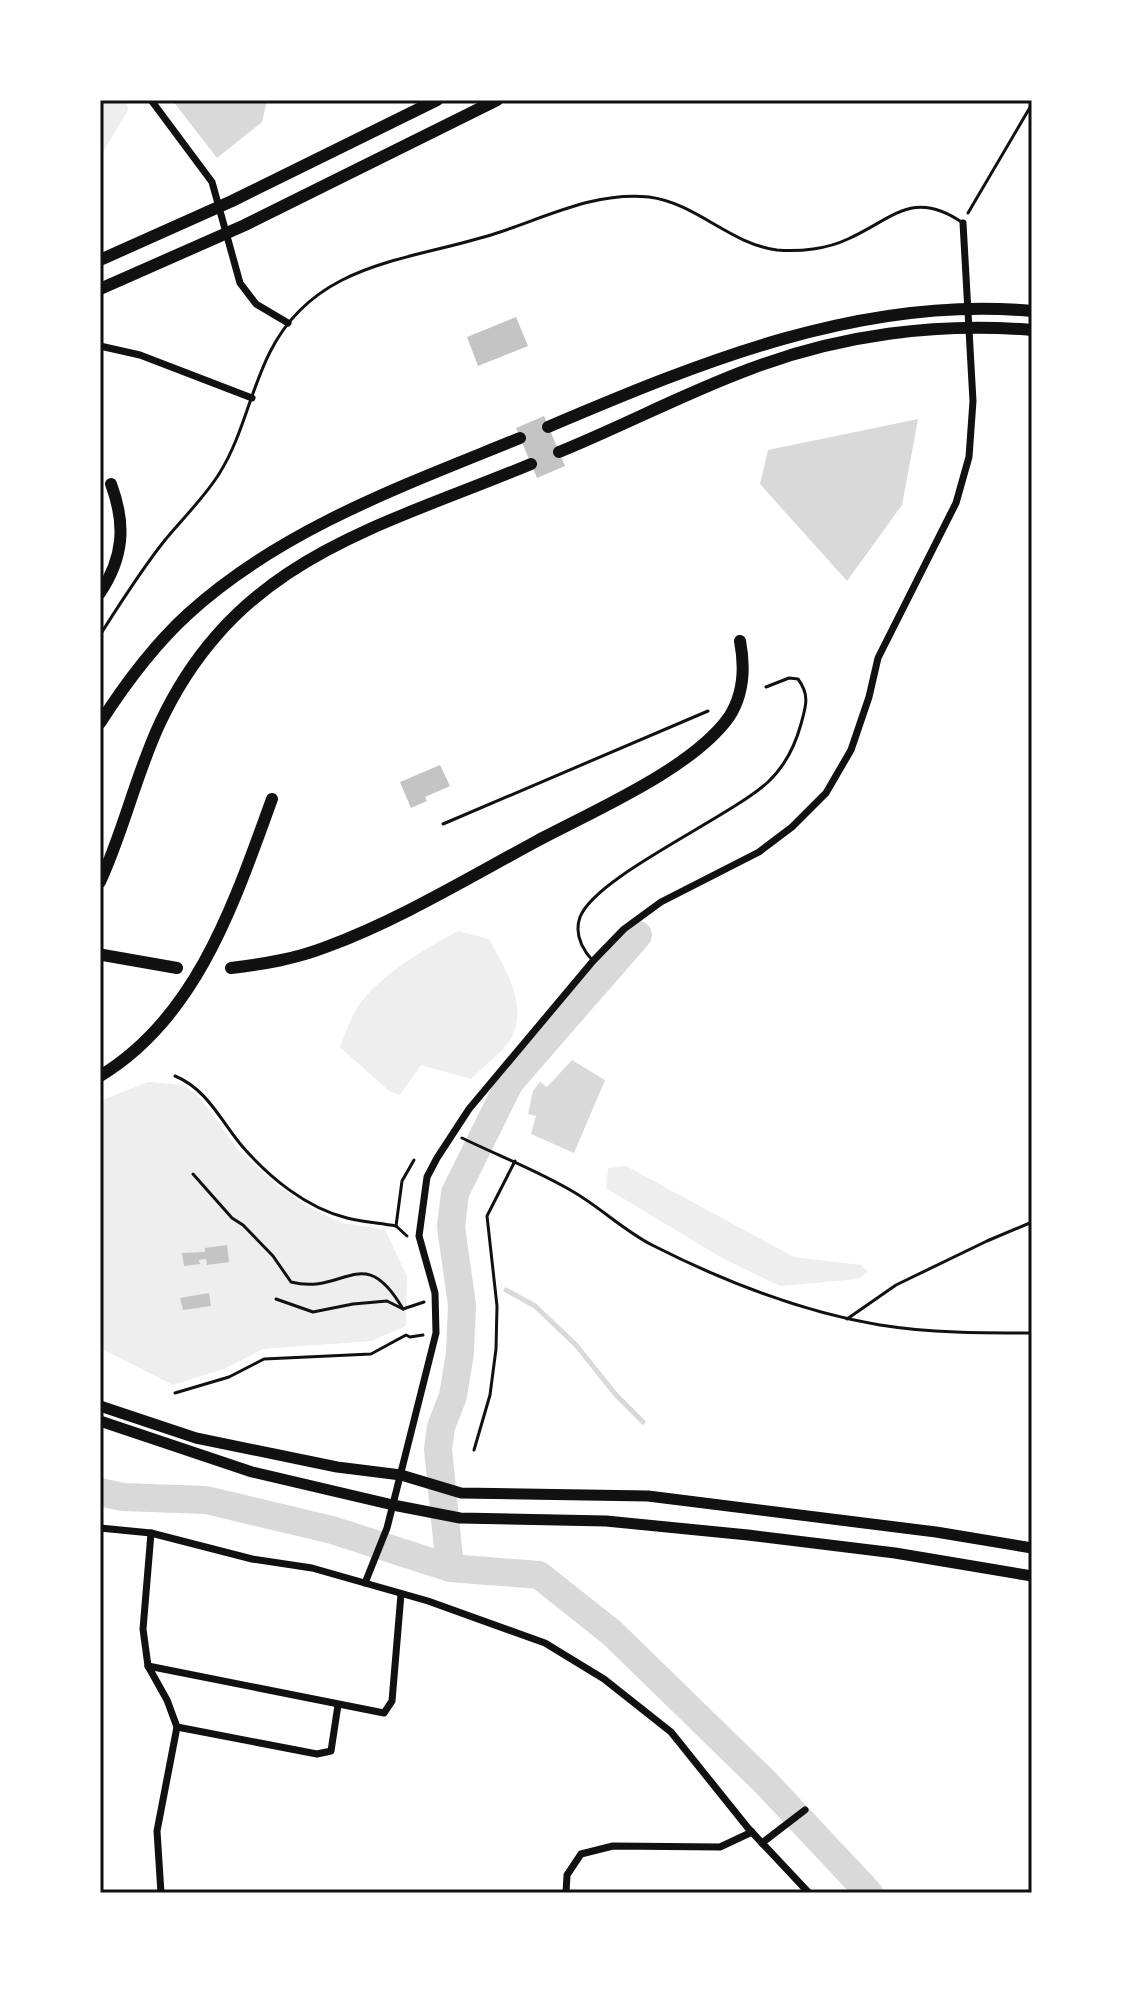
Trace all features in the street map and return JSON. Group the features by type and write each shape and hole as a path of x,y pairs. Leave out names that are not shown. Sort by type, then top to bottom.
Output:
{"highway":[{"path":"100,296 497,100"},
{"path":"100,260 232,201 434,102"},
{"path":"100,253 232,201"},
{"path":"100,289 193,248"},
{"path":"548,427 704,365 780,340 859,320 947,309 1032,311"},
{"path":"559,452 715,383 783,357 865,338 947,327 990,326 1032,330"},
{"path":"100,723 163,640 186,616 242,571 304,533 520,438"},
{"path":"100,882 161,721 187,675 244,607 291,569 339,542 531,464"},
{"path":"100,593 115,565 122,531 121,516 111,484"},
{"path":"231,968 291,958 355,936 661,773 703,744 728,718 736,704 743,673 740,641"},
{"path":"100,1076 135,1050 163,1022 196,975 229,914 272,799"},
{"path":"103,955 177,968"}],"main road":[{"path":"100,1406 196,1438 337,1467 401,1475 461,1493 648,1496 936,1532 1032,1548"},
{"path":"100,1421 252,1472 460,1518 606,1521 716,1532 895,1553 1032,1576"}],"street":[{"path":"151,100 212,182 240,283 256,304 288,323"},
{"path":"365,1583 387,1528 436,1333 435,1299 419,1236 427,1177 452,1133 593,961 624,929 661,902 759,852 792,827 826,793 851,750 878,658 956,503 969,457 973,401 963,223"},
{"path":"100,346 140,355 252,398"},
{"path":"100,1528 151,1533 190,1545 312,1568 428,1601 545,1643 604,1679 671,1732 752,1832 809,1893"},
{"path":"151,1533 143,1629 148,1666 167,1700 177,1727 157,1831 161,1893"},
{"path":"148,1666 384,1713 392,1701 401,1594"},
{"path":"177,1727 317,1754 331,1751 338,1705"},
{"path":"762,1843 805,1810"},
{"path":"566,1893 567,1875 581,1854 613,1846 720,1847 752,1832"}],"lane":[{"path":"100,635 150,560 217,477 239,435 270,352 288,323 317,295 356,272 492,235 588,202 618,197 651,197 681,207 749,243 780,250 804,250 837,244 907,207 924,206 945,211 963,223"},
{"path":"593,961 581,944 578,923 581,913 594,897 746,800 770,780 785,761 797,740 807,699 798,679 789,678 766,687"},
{"path":"443,824 708,711"}],"path":[{"path":"963,223 1032,104"},
{"path":"175,1076 204,1095 243,1146 277,1180 308,1202 346,1218 396,1226 404,1236 419,1236"},
{"path":"452,1133 574,1192 650,1244 741,1285 847,1319 883,1326 1032,1333"},
{"path":"396,1226 402,1181 414,1160"},
{"path":"474,1450 490,1395 496,1349 497,1306 487,1216 515,1161"},
{"path":"193,1174 232,1218 273,1256 291,1282 308,1287 360,1272 373,1275 392,1290 403,1309"},
{"path":"847,1319 896,1285 1032,1222"},
{"path":"276,1299 313,1312 387,1301 403,1309 435,1299"},
{"path":"175,1393 229,1377 264,1359 371,1354 406,1335 436,1333"}],"shaded area":[{"path":"100,100 126,100 128,110 100,157"},
{"path":"172,100 267,100 262,122 217,158"},
{"path":"918,419 902,505 847,581 760,484 768,450"},
{"path":"458,931 489,939 502,962 516,1000 516,1026 511,1039 471,1079 421,1065 400,1095 389,1091 340,1047 350,1023 362,1001 382,980 419,953"},
{"path":"572,1060 605,1080 574,1153 531,1134 536,1116 528,1114 533,1091 540,1082 547,1087"},
{"path":"148,1082 183,1085 200,1098 238,1150 274,1183 306,1206 342,1223 385,1230 407,1276 406,1326 371,1341 263,1349 224,1369 173,1385 100,1348 100,1101"},
{"path":"626,1166 794,1257 861,1265 868,1272 858,1279 780,1286 722,1258 606,1188 608,1168"}],"building":[{"path":"516,317 528,346 478,366 467,337"},
{"path":"544,416 565,466 537,478 516,428"},
{"path":"440,765 450,786 425,797 427,801 411,808 400,782"},
{"path":"227,1245 229,1262 207,1265 206,1259 199,1260 200,1264 184,1266 182,1253 205,1252 205,1248"},
{"path":"209,1293 211,1306 183,1310 180,1298"}],"waterway":[{"path":"450,1568 438,1449 441,1427 453,1396 460,1353 462,1305 451,1227 455,1193 510,1082 638,935"},
{"path":"506,1290 535,1306 576,1345 616,1395 643,1422"},
{"path":"100,1492 123,1497 206,1500 332,1530 450,1568 539,1575 612,1633 765,1782 869,1893"}]}
